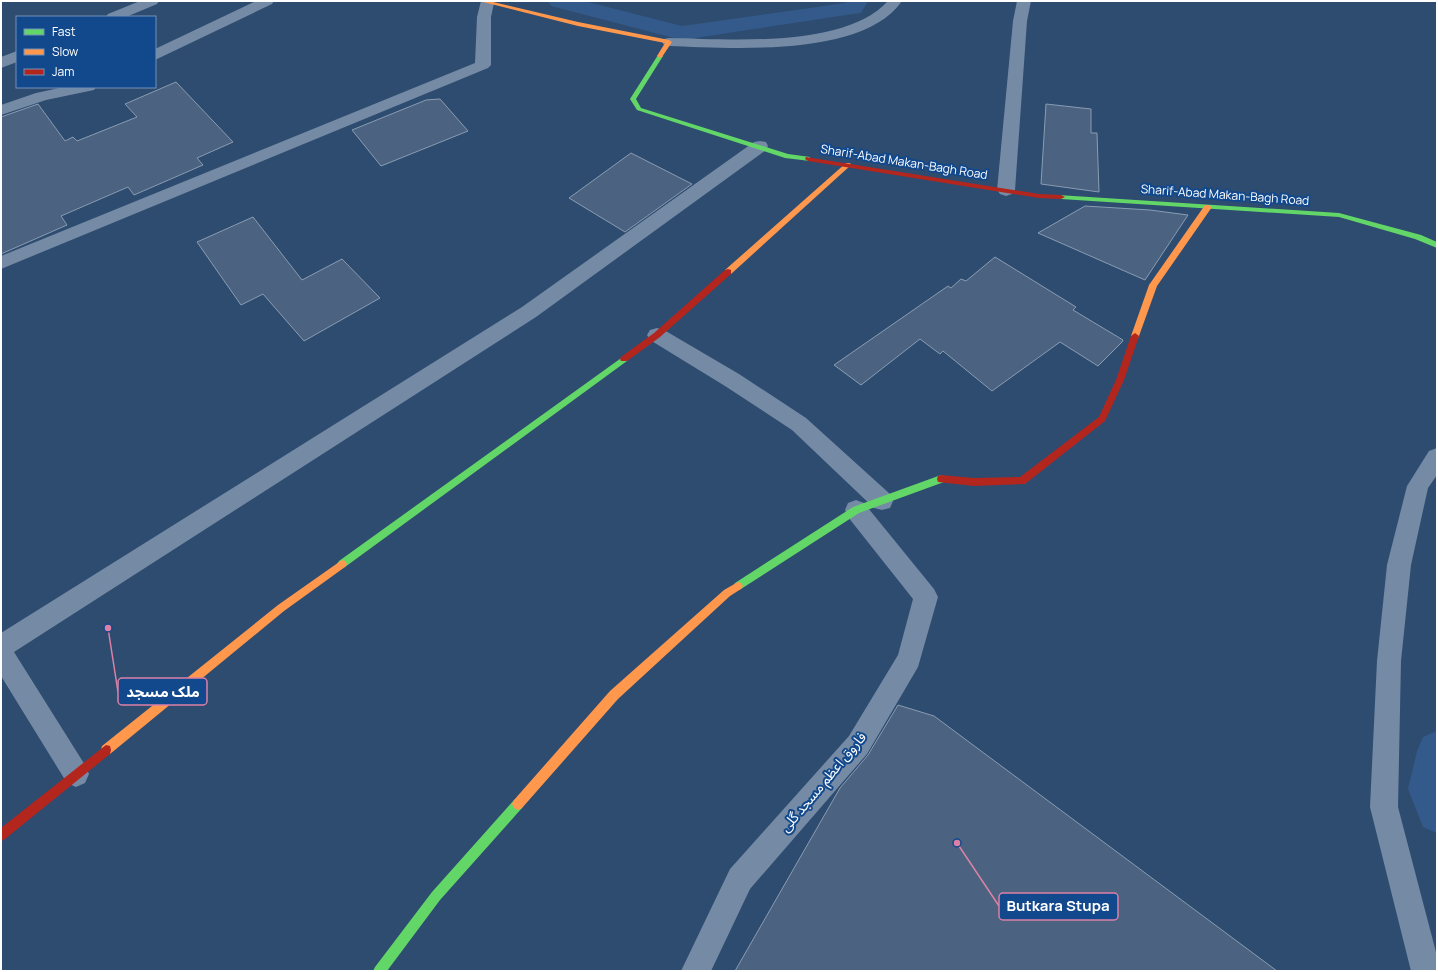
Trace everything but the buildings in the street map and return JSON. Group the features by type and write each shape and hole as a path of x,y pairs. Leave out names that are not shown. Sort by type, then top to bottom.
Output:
{"street":[{"path":"115,16 152,1"},
{"path":"156,55 267,1"},
{"path":"1,263 483,65 484,2 669,42 743,44 818,38 860,27 891,6 895,1"},
{"path":"1006,190 1020,21 1024,1"},
{"name":"Sharif-Abad Makan-Bagh Road","path":"669,42 633,100 639,109 760,146 787,156 1039,196 1173,203 1208,207 1339,215 1418,237 1437,245"},
{"path":"1,63 16,56"},
{"path":"1,110 42,96 83,88"},
{"path":"1,647 529,312 760,146"},
{"path":"1,835 281,608 657,335 848,165"},
{"path":"379,971 436,896 614,695 727,593 856,510 939,479 974,482 1022,481 1102,419 1120,380 1153,286 1208,207"},
{"path":"657,335 732,380 799,424 882,501"},
{"path":"1426,971 1384,807 1389,661 1398,565 1418,486 1437,457"},
{"name":"فاروق اعظم مسجد گلی","path":"696,971 740,879 858,745 909,659 926,597 856,510"},
{"path":"1,654 76,774"}],"waterway":[{"path":"559,1 682,33 853,8 857,1"},
{"path":"1437,751 1428,789 1437,813"}],"traffic: fast":[{"path":"660,56 633,99 639,109 787,156 808,159"},
{"path":"1061,197 1339,215 1418,237 1437,245"},
{"path":"342,564 624,359"},
{"path":"738,586 856,510 941,479"},
{"path":"379,971 436,896 518,804"}],"traffic: slow":[{"path":"482,1 578,24 669,42 660,56"},
{"path":"728,272 848,165"},
{"path":"1135,336 1153,285 1208,207"},
{"path":"106,750 281,608 342,564"},
{"path":"518,804 614,695 727,593 738,586"}],"traffic: jam":[{"path":"808,159 1039,196 1061,197"},
{"path":"624,359 657,335 728,272"},
{"path":"941,479 974,482 1022,481 1102,419 1120,380 1135,336"},
{"path":"1,835 106,750"}],"place":[{"name":"ملک مسجد","path":"108,628"},
{"name":"Butkara Stupa","path":"957,843"}]}
